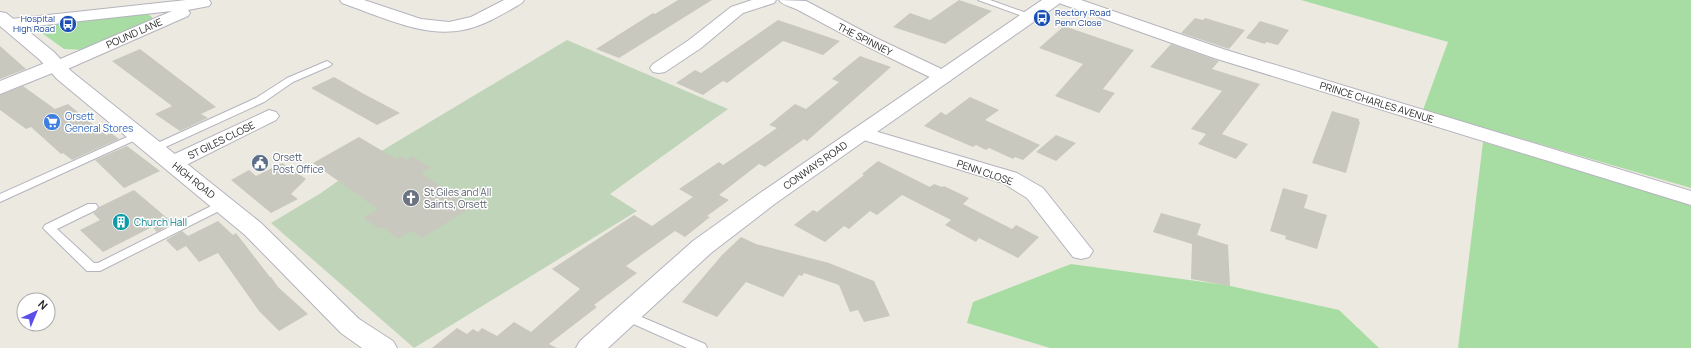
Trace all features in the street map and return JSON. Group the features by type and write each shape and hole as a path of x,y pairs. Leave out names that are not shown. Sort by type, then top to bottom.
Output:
{"main road":[{"name":"CONWAYS ROAD","path":"590,348 702,247 768,198 1053,0"},
{"name":"HIGH ROAD","path":"4,20 57,66 64,75 174,163 252,229 350,326 383,348"}],"street":[{"path":"348,0 423,24 442,27 462,25 473,21 516,0"},
{"path":"659,68 695,44 737,10 768,0"},
{"name":"THE SPINNEY","path":"787,0 800,4 870,42 944,77"},
{"name":"PRINCE CHARLES AVENUE","path":"1065,0 1220,54 1691,198"},
{"path":"4,20 131,12 207,2"},
{"name":"POUND LANE","path":"0,88 57,66 207,2"},
{"name":"ST GILES CLOSE","path":"174,163 270,116"},
{"name":"PENN CLOSE","path":"861,133 1010,178 1035,193 1081,252"}],"lane":[{"path":"982,0 1030,16"},
{"path":"0,198 146,141 260,100 290,80 327,64"},
{"path":"92,207 49,228 91,268 100,267 223,204"},
{"path":"626,315 700,348"}],"green space":[{"path":"1301,0 1691,0 1691,188 1423,110 1448,42"},
{"path":"148,14 152,17 152,21 87,50 64,49 35,28 41,25"},
{"path":"567,40 728,109 610,194 637,211 414,348 271,223 321,193 373,156"},
{"path":"1483,142 1691,204 1691,348 1458,348"},
{"path":"1071,264 1226,285 1339,310 1379,348 1050,348 967,323 973,302"}],"building":[{"path":"678,0 712,0 619,58 596,49 653,13 655,14"},
{"path":"959,0 992,11 945,44 893,27 910,13 930,20"},
{"path":"1195,18 1203,20 1205,18 1245,30 1229,49 1181,33"},
{"path":"778,20 840,41 823,55 783,41 727,83 723,81 703,95 676,83 695,70 701,73"},
{"path":"1260,21 1289,30 1278,45 1266,42 1265,44 1246,38"},
{"path":"1064,26 1134,50 1103,89 1115,93 1099,113 1055,96 1083,64 1039,48"},
{"path":"1171,44 1219,61 1212,69 1260,84 1222,134 1248,144 1236,159 1198,144 1206,134 1191,129 1222,91 1150,67"},
{"path":"0,46 26,69 0,79"},
{"path":"140,49 216,107 201,114 208,118 180,131 155,114 172,106 112,61"},
{"path":"860,56 891,67 807,141 804,139 765,167 759,164 719,195 729,200 707,216 710,217 685,237 675,231 626,266 637,273 594,305 597,307 549,344 557,348 432,348 457,328 467,334 473,329 478,332 482,328 497,336 514,322 531,332 580,289 552,269 634,215 652,226 693,197 679,189 719,162 723,165 777,128 769,125 795,104 806,109 839,82 832,79"},
{"path":"334,77 400,113 377,125 311,88"},
{"path":"23,86 55,109 68,104 106,135 111,133 119,139 72,160 63,153 61,154 31,127 26,129 0,110 0,95"},
{"path":"970,97 999,110 985,120 1040,145 1023,160 1015,157 1013,159 989,148 986,150 976,145 973,147 924,126 941,112 946,115"},
{"path":"1332,111 1359,119 1360,122 1346,173 1312,163"},
{"path":"1056,135 1076,143 1056,161 1036,152"},
{"name":"St Giles and All Saints, Orsett","path":"359,137 396,159 401,156 406,160 413,156 431,168 421,173 472,207 422,238 411,231 398,239 383,227 379,229 363,218 378,209 313,163"},
{"path":"127,146 160,171 124,188 95,160"},
{"path":"878,161 930,187 934,184 942,187 944,186 969,198 963,204 1012,229 1016,225 1039,237 1018,258 979,238 976,242 945,225 951,220 902,195 877,215 870,211 849,229 844,226 825,242 794,225 813,210 817,212 864,175 862,174"},
{"path":"282,163 306,179 291,194 298,199 271,213 231,180 249,170 256,176"},
{"path":"1283,188 1308,195 1304,208 1327,215 1317,249 1285,239 1286,236 1270,231"},
{"name":"Church Hall","path":"134,190 173,223 157,232 152,227 103,252 80,230 100,220 93,213 97,211 99,207"},
{"path":"1161,213 1201,224 1197,235 1228,245 1230,286 1191,279 1192,244 1153,232"},
{"path":"218,221 233,235 236,233 278,287 308,314 279,331 259,311 218,253 199,262 186,246 177,251 166,240 182,231 188,236"},
{"path":"741,237 756,244 829,263 874,281 890,316 864,322 858,310 850,312 839,285 804,273 802,276 799,275 783,297 746,282 717,317 682,302 722,255"}],"place":[{"name":"Rectory Road Penn Close","path":"1042,18"},
{"name":"Hospital High Road","path":"68,24"},
{"name":"Orsett General Stores","path":"52,122"},
{"name":"Orsett Post Office","path":"260,163"},
{"name":"St Giles and All Saints, Orsett","path":"411,198"},
{"name":"Church Hall","path":"121,222"}]}
